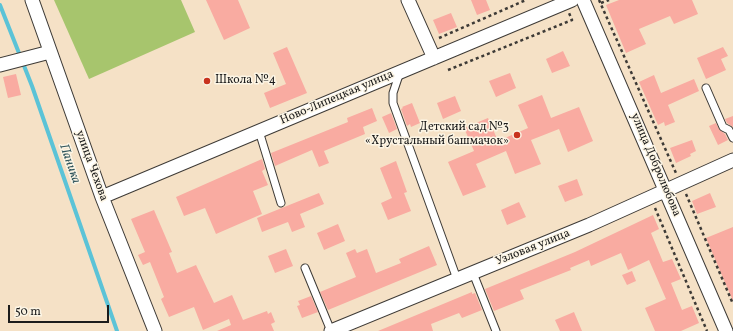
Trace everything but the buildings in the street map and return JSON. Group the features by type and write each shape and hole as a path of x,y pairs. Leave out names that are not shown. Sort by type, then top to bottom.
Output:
{"street":[{"name":"улица Чехова","path":"32,0 102,197 155,331"},
{"path":"408,0 434,58"},
{"name":"улица Добролюбова","path":"583,0 666,189 726,331"},
{"name":"Ново-Липецкая улица","path":"102,197 569,2"},
{"path":"0,65 50,52"},
{"name":"Узловая улица","path":"331,331 589,225 650,196 733,160"}],"lane":[{"path":"400,72 393,93 392,103 457,279"},
{"path":"706,88 723,127 729,130 733,138"},
{"path":"259,131 281,204"},
{"path":"305,268 331,331"},
{"path":"473,273 496,331"}],"path":[{"path":"427,43 526,0"},
{"path":"599,0 681,183 733,304"},
{"path":"601,3 609,0"},
{"path":"448,70 572,20 569,2"},
{"path":"650,196 707,331"}],"green space":[{"path":"54,0 181,0 195,32 89,79"}],"waterway":[{"name":"Паника","path":"0,5 32,86 117,331"}],"place":[{"name":"Школа №4","path":"207,81"},
{"name":"Детский сад №3 «Хрустальный башмачок»","path":"517,135"}]}
